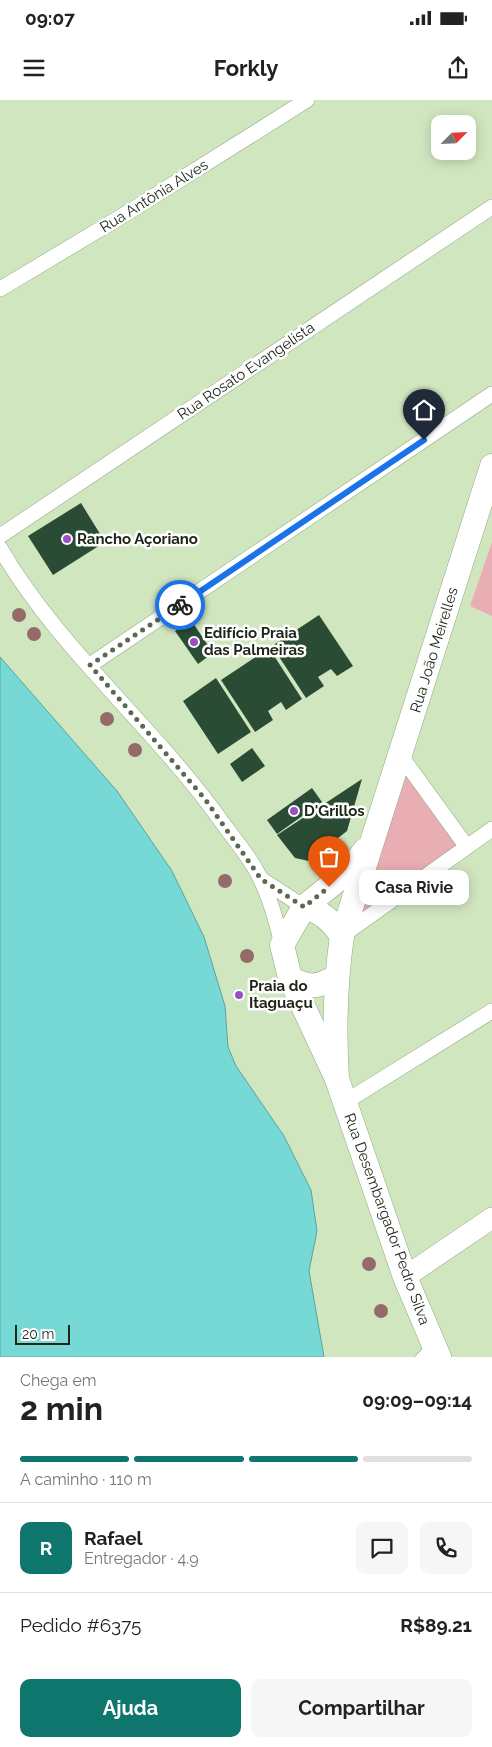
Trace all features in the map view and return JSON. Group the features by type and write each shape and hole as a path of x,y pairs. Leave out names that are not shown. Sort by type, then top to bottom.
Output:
{"main road":[{"name":"Rua João Meirelles","path":"342,936 492,466"},
{"name":"Rua João Meirelles","path":"304,907 350,870 375,834"},
{"path":"282,945 304,907 317,910 330,919 342,936"},
{"name":"Rua Desembargador Pedro Silva","path":"338,1078 334,1023 336,977 342,936"},
{"name":"Rua Desembargador Pedro Silva","path":"282,945 290,978 338,1078 431,1353"},
{"path":"290,978 306,987 324,984 336,977"}],"street":[{"name":"Rua Antônia Alves","path":"0,289 127,214 307,100"},
{"name":"Rua Rosato Evangelista","path":"0,536 492,207"},
{"path":"90,665 492,394"},
{"name":"Rua Desembargador Pedro Silva","path":"0,548 37,604 205,799 261,879 276,919 282,945"},
{"path":"401,756 467,847"},
{"path":"342,936 492,829"},
{"name":"Rua Desembargador Pedro Silva","path":"261,879 304,907"},
{"path":"345,1102 492,1011"},
{"path":"405,1276 492,1218"}],"shaded area":[{"path":"492,542 492,616 470,606"},
{"path":"403,766 459,844 353,922"}],"water":[{"path":"0,657 117,791 172,871 204,937 225,1006 228,1047 236,1066 284,1136 311,1190 317,1231 309,1271 324,1357 0,1357"}],"building":[{"name":"Rancho Açoriano","path":"81,503 105,542 53,575 28,536"},
{"path":"319,615 353,666 337,676 331,669 318,677 324,686 306,698 272,646"},
{"name":"Edifício Praia das Palmeiras","path":"191,620 213,653 198,664 175,631"},
{"path":"269,648 302,699 286,710 281,702 268,711 273,720 255,732 221,680"},
{"path":"216,678 251,732 218,754 183,701"},
{"path":"252,748 265,766 242,782 230,764"},
{"path":"362,779 347,831 309,861 295,858 277,835"},
{"name":"D'Grillos","path":"312,788 322,802 277,834 267,820"}],"way so far":[{"path":"180,605 90,665 145,726 205,799 261,879 304,907 329,887"}],"place":[{"name":"Rancho Açoriano","path":"67,539"},
{"name":"Edifício Praia das Palmeiras","path":"194,642"},
{"name":"D'Grillos","path":"294,811"},
{"name":"Casa Rivie","path":"329,887"},
{"name":"Praia do Itaguaçu","path":"239,995"}],"route":[{"path":"180,605 424,440"}]}
